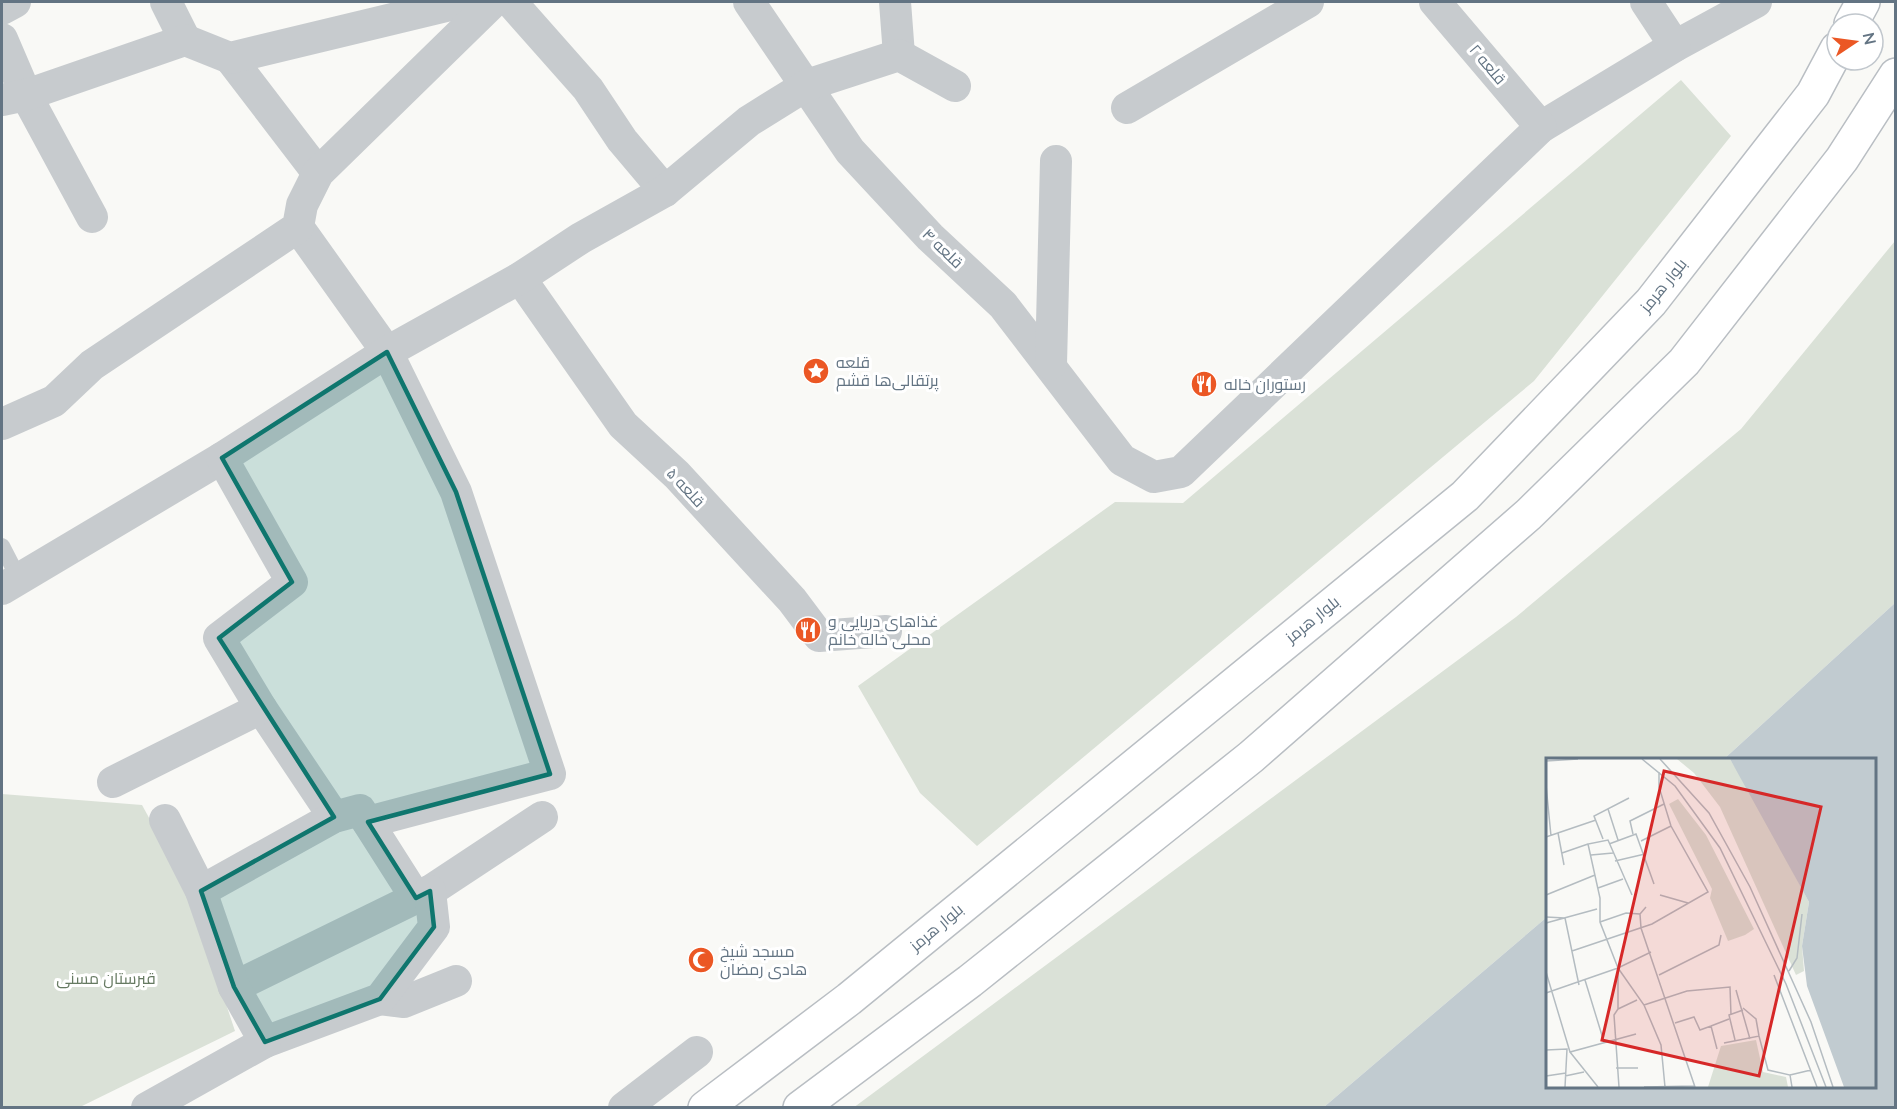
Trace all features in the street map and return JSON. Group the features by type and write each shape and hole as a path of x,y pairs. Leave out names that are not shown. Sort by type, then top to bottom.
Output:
{"main road":[{"name":"بلوار هرمز","path":"705,1107 849,999 1465,496 1651,302 1813,94 1825,72"},
{"path":"800,1107 970,981 1251,757 1529,514 1684,362 1842,159 1896,75"}],"street":[{"path":"2,9 15,2"},
{"path":"166,2 185,40"},
{"path":"230,58 463,2"},
{"path":"368,822 550,774 456,492 387,352 298,227 302,205 318,173 493,2"},
{"path":"511,2 588,89 622,140 665,191"},
{"name":"قلعه ۴","path":"749,2 850,151 930,237 1003,304 1122,460 1154,477 1181,472 1541,127"},
{"path":"895,2 899,55"},
{"path":"1127,108 1308,2"},
{"name":"قلعه ۲","path":"1435,2 1541,127"},
{"path":"1646,2 1675,46"},
{"path":"1541,127 1675,46 1756,2"},
{"path":"2,39 14,97 92,217"},
{"path":"14,97 185,40 230,58 318,173"},
{"path":"10,584 222,458 387,352 520,278 580,238 665,191 749,121 807,85 899,55 955,86"},
{"path":"1051,364 1056,161"},
{"path":"2,424 54,401 92,365 298,227"},
{"name":"قلعه ۵","path":"520,278 623,425 676,475 792,600 819,636 886,631"},
{"path":"222,458 292,582 219,638 261,708 333,817"},
{"path":"113,782 261,708"},
{"path":"201,891 333,817 360,810 423,894 434,927 380,999"},
{"path":"234,987 423,894 542,817"},
{"path":"165,820 201,891 234,987 265,1042"},
{"path":"147,1107 265,1042 380,999 404,1002 456,981"},
{"path":"624,1107 697,1052"}],"lane":[{"path":"2,546 10,584"}],"highlighted area":[{"path":"387,352 456,492 550,774 368,822 416,898 430,891 434,927 380,999 265,1042 234,987 201,891 334,817 219,638 292,582 222,458"}],"green space":[{"path":"1681,80 1731,136 1534,381 977,846 920,793 858,686 1115,502 1183,503"},
{"path":"1895,241 1895,603 1725,758 1546,758 1546,918 1324,1107 853,1108 1516,617 1741,429"},
{"name":"قبرستان مسنی","path":"2,794 142,805 187,887 235,1031 80,1107 2,1107"}],"shaded area":[{"path":"1895,603 1895,1107 1324,1107 1546,918 1546,1088 1876,1088 1876,758 1725,758"}],"place":[{"name":"قلعه پرتقالی‌ها قشم","path":"816,371"},
{"name":"رستوران خاله","path":"1204,384"},
{"name":"غذاهای دریایی و محلی خاله‌ خانم","path":"808,630"},
{"name":"مسجد شیخ هادی رمضان","path":"701,960"}]}
